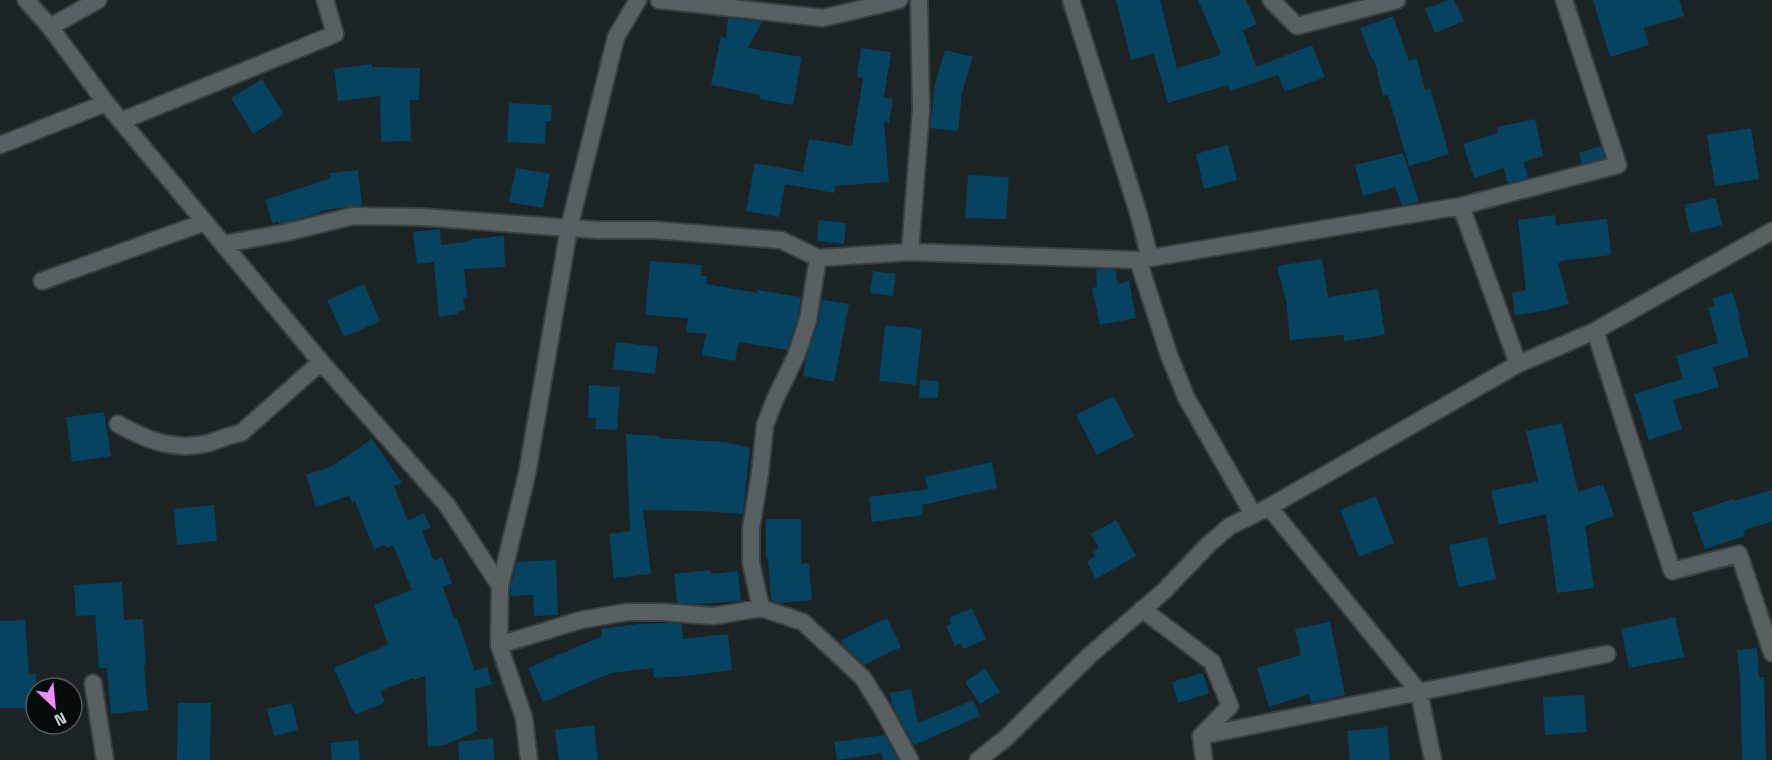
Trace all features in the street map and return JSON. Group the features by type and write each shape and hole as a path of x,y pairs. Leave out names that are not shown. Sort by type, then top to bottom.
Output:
{"street":[{"path":"26,0 50,27 106,103 321,362 447,505 500,586"},
{"path":"50,27 70,18 98,0"},
{"path":"121,121 335,34 325,0"},
{"path":"529,760 524,718 499,645 500,586 527,474 569,228 616,37 638,0"},
{"path":"659,0 823,18 899,0"},
{"path":"910,252 921,110 919,0"},
{"path":"1071,0 1134,201 1144,259 1170,356 1186,397 1253,514"},
{"path":"1271,0 1297,26 1397,0"},
{"path":"223,244 284,233 352,216 422,217 569,228 654,230 781,240 818,258 910,252 1144,259 1461,206 1618,165 1564,0"},
{"path":"0,145 106,103"},
{"path":"1461,206 1518,364"},
{"path":"42,281 205,222"},
{"path":"978,760 1006,738 1090,655 1164,591 1209,544 1230,526 1269,507 1518,364 1595,331 1772,231"},
{"path":"761,608 751,562 751,529 765,425 796,356 807,320 818,258"},
{"path":"1595,331 1671,571 1738,554 1772,653"},
{"path":"118,423 134,433 171,446 207,443 241,433 321,362"},
{"path":"1269,507 1419,692 1433,760"},
{"path":"1756,607 1772,615"},
{"path":"499,645 581,620 627,612 714,616 761,608 803,622 863,678 910,760"},
{"path":"1142,609 1212,662 1230,706 1201,736"},
{"path":"1201,736 1607,654"},
{"path":"93,683 105,760"},
{"path":"1201,736 1204,760"}],"building":[{"path":"1116,0 1160,0 1177,68 1221,54 1198,0 1246,0 1257,24 1243,30 1256,67 1312,45 1325,77 1285,92 1278,75 1230,91 1228,85 1168,103 1154,54 1131,60"},
{"path":"1454,0 1464,21 1435,33 1425,9"},
{"path":"1593,0 1679,0 1684,16 1644,28 1649,45 1610,57"},
{"path":"1393,16 1409,61 1417,59 1425,90 1430,88 1449,154 1409,166 1388,95 1383,96 1374,59 1372,60 1360,28"},
{"path":"728,18 762,22 748,48 802,57 793,105 760,99 760,95 711,85 721,36 726,39"},
{"path":"861,48 891,52 884,97 893,99 889,123 884,122 889,182 835,186 834,193 785,184 779,217 746,211 755,163 803,172 809,139 852,146 863,78 857,77"},
{"path":"945,50 973,57 962,93 958,131 930,128 935,84"},
{"path":"372,64 372,67 420,68 419,100 410,100 411,141 381,142 380,96 338,101 334,69"},
{"path":"262,79 284,114 253,134 231,98"},
{"path":"509,103 552,105 551,121 546,121 545,144 507,142"},
{"path":"1535,119 1543,156 1524,162 1528,178 1507,183 1504,168 1474,178 1463,144 1498,133 1497,127"},
{"path":"1751,128 1759,179 1715,186 1707,135"},
{"path":"1228,145 1237,180 1204,189 1196,154"},
{"path":"1601,146 1605,158 1582,164 1579,153"},
{"path":"1403,153 1419,202 1402,205 1395,187 1363,196 1355,165"},
{"path":"516,168 550,174 543,208 509,202"},
{"path":"358,170 362,205 319,211 320,213 273,224 265,200 331,178 330,173"},
{"path":"968,175 1009,177 1006,219 965,218"},
{"path":"1716,198 1722,225 1690,233 1684,205"},
{"path":"1555,215 1556,225 1607,219 1611,255 1560,261 1561,263 1558,263 1569,304 1515,315 1512,293 1526,290 1518,220"},
{"path":"819,220 846,223 844,244 817,241"},
{"path":"440,229 441,245 504,236 505,267 464,269 467,297 463,298 465,310 439,317 434,262 417,264 413,232"},
{"path":"1322,259 1328,297 1378,289 1385,335 1344,341 1344,335 1290,340 1286,301 1277,266"},
{"path":"650,261 702,265 701,276 707,276 707,284 757,293 757,290 801,297 798,317 787,350 739,342 735,361 702,355 706,334 686,332 688,318 645,315"},
{"path":"1096,270 1116,270 1117,284 1129,281 1136,318 1100,325 1092,289 1097,286"},
{"path":"873,271 896,274 893,296 870,293"},
{"path":"364,284 380,321 344,337 327,300"},
{"path":"1732,292 1749,357 1713,367 1719,387 1673,400 1682,429 1649,440 1634,394 1683,379 1676,356 1718,343 1708,308 1715,306 1712,299"},
{"path":"822,300 849,304 834,382 803,376"},
{"path":"885,325 922,329 916,385 879,381"},
{"path":"616,342 658,347 655,374 613,369"},
{"path":"920,380 939,381 938,398 919,398"},
{"path":"589,385 620,387 617,430 595,429 596,418 588,418"},
{"path":"1114,396 1134,436 1097,455 1076,415"},
{"path":"104,412 111,456 72,462 66,417"},
{"path":"1562,423 1578,492 1603,484 1614,516 1585,526 1594,588 1557,593 1546,514 1499,525 1491,491 1538,481 1526,431"},
{"path":"626,434 725,442 750,448 743,514 643,510 651,574 614,578 609,534 630,531"},
{"path":"372,439 402,483 394,486 408,521 424,513 431,527 422,531 434,561 442,557 452,583 443,587 454,619 457,618 475,671 487,667 492,684 475,689 477,731 444,745 428,747 425,676 414,680 413,678 380,691 385,702 355,715 334,668 388,644 374,605 412,590 393,545 374,549 355,501 352,502 349,496 316,507 306,475 332,466"},
{"path":"992,462 997,488 922,505 923,515 872,522 869,497 928,489 925,477"},
{"path":"1772,490 1772,522 1743,530 1745,536 1705,549 1692,513 1733,499 1734,501"},
{"path":"1376,496 1394,543 1359,557 1340,510"},
{"path":"214,505 217,541 177,545 174,509"},
{"path":"766,519 801,519 801,564 809,563 812,600 779,603 771,600 768,559 766,559"},
{"path":"1116,520 1136,556 1096,579 1087,562 1096,556 1092,553 1099,548 1091,534"},
{"path":"1487,537 1496,579 1458,587 1449,545"},
{"path":"556,560 558,615 534,616 533,595 511,596 511,585 517,562"},
{"path":"711,570 711,574 738,571 741,601 677,603 674,574"},
{"path":"122,582 124,620 143,619 148,710 111,714 107,668 99,668 95,615 76,616 74,585"},
{"path":"972,608 986,639 964,649 961,643 955,646 946,626 951,624 949,618"},
{"path":"1675,617 1684,657 1629,668 1621,629"},
{"path":"887,618 901,647 864,665 843,645 841,640"},
{"path":"25,620 29,674 36,674 36,676 24,676 24,708 0,708 0,621"},
{"path":"1330,622 1345,695 1311,703 1309,694 1269,707 1257,668 1301,655 1295,629"},
{"path":"638,624 682,624 683,639 728,634 732,670 654,678 653,668 611,673 543,702 528,668 602,636 601,629"},
{"path":"1757,648 1759,677 1764,677 1766,760 1742,760 1740,672 1737,650"},
{"path":"985,668 1000,692 980,704 965,682"},
{"path":"1203,673 1209,693 1178,703 1172,682"},
{"path":"911,689 918,723 973,700 980,716 914,745 892,704 890,693"},
{"path":"1584,695 1587,732 1545,735 1543,697"},
{"path":"178,703 211,703 210,760 177,760"},
{"path":"292,703 298,730 274,736 267,709"},
{"path":"594,725 598,760 559,760 555,730"},
{"path":"1387,727 1390,760 1350,760 1347,731"},
{"path":"885,735 898,760 883,760 882,753 837,760 834,742"},
{"path":"493,738 494,760 459,760 458,742"},
{"path":"358,740 360,760 332,760 330,743"}]}
